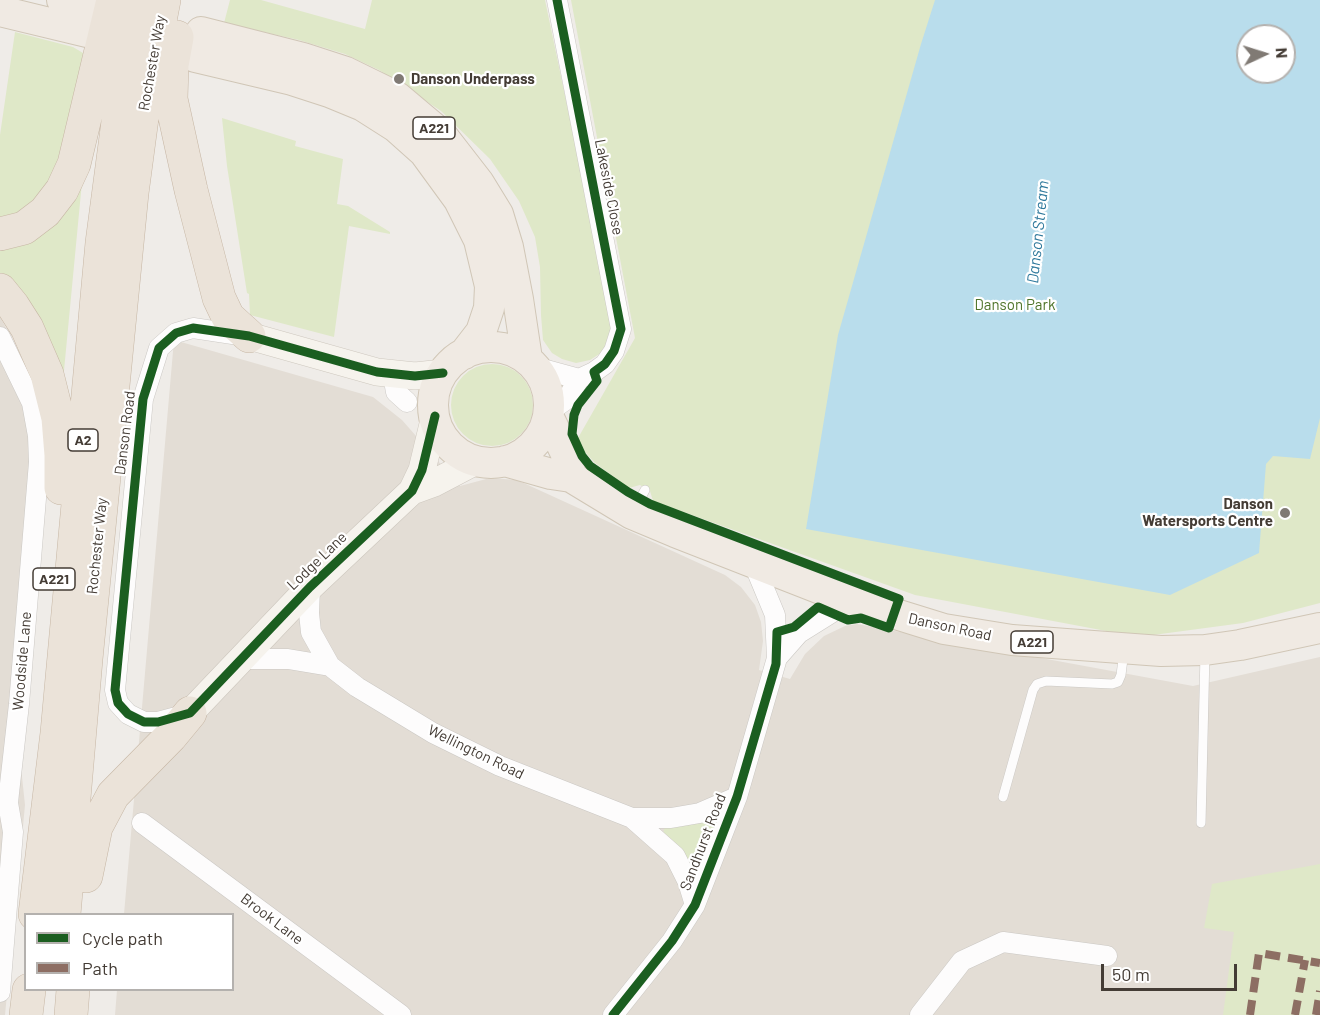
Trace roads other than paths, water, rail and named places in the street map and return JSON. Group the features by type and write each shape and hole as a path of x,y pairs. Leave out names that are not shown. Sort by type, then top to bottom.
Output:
{"highway":[{"name":"Rochester Way","path":"38,882 57,733 102,243 121,99 138,0"},
{"name":"Rochester Way","path":"64,913 86,659 132,193 144,103 164,0"},
{"path":"185,0 172,64 171,99 191,190 219,298 228,317 249,336"},
{"path":"0,234 24,228 45,212 62,190 74,164 102,14"},
{"name":"A221","path":"0,290 13,306 40,354 54,397 61,455 61,487 36,820 38,882"},
{"path":"80,913 82,892 96,827 113,795 171,736 190,713"},
{"name":"A2","path":"35,913 38,882"},
{"path":"26,1015 29,991"},
{"path":"56,1015 58,991"},
{"path":"71,1015 73,991"}],"main road":[{"path":"62,0 102,14"},
{"path":"0,11 102,14"},
{"name":"A221","path":"453,363 481,332 489,308 490,286 479,240 459,200 424,152 396,127 354,103 198,45 303,58 346,72 397,97 441,134 479,183 498,214 531,363"},
{"path":"496,347 512,351 531,363 545,384 549,397 549,414 543,432 533,445 520,455 505,462 490,463 476,461 460,454 447,442 439,430 434,399 437,386 453,363 480,348 496,347"},
{"path":"549,414 568,458 571,477"},
{"name":"Danson Road","path":"505,462 571,477 639,502 753,562 844,598 944,629 1012,640 1124,649 1205,650 1320,628"}],"street":[{"name":"Lakeside Close","path":"549,414 567,399 579,379 594,372 605,363 614,351 621,329 557,0"},
{"name":"Danson Road","path":"190,713 158,722 144,722 128,714 118,703 115,690 143,399 159,348 176,333 193,328 249,336 393,375 415,376 453,363"},
{"name":"Woodside Lane","path":"0,337 32,403 38,436 39,462 4,803 14,832 0,992"},
{"path":"531,363 579,379"},
{"path":"393,375 396,392 407,402"},
{"name":"Lodge Lane","path":"190,713 310,588 412,491 422,470 435,416"},
{"name":"Lodge Lane","path":"412,491 434,483 476,461"},
{"name":"Sandhurst Road","path":"613,1015 672,940 695,905 737,797 777,658 775,615 753,562"},
{"name":"Wellington Road","path":"310,588 311,632 330,666 357,687 433,733 490,762 632,818 675,856 688,882 695,905"},
{"name":"Sandhurst Road","path":"777,658 799,633 816,620 831,613 844,598"},
{"name":"Wellington Road","path":"243,659 288,659 330,666"},
{"name":"Wellington Road","path":"632,818 671,818 700,813 737,797"},
{"name":"Brook Lane","path":"142,823 401,1015"},
{"path":"920,1015 962,961 1003,942 1107,956"}],"lane":[{"path":"1004,797 1032,690 1037,684 1046,681 1112,684 1118,682 1124,649"},
{"path":"1201,823 1205,650"}],"water":[{"name":"Danson Stream","path":"935,0 1320,0 1320,418 1310,459 1273,456 1266,464 1259,553 1170,595 806,529 838,335"}],"place":[{"name":"Danson Underpass","path":"399,79"},
{"name":"Danson Watersports Centre","path":"1285,513"}],"park label":[{"name":"Danson Park","path":"1015,305"}]}
